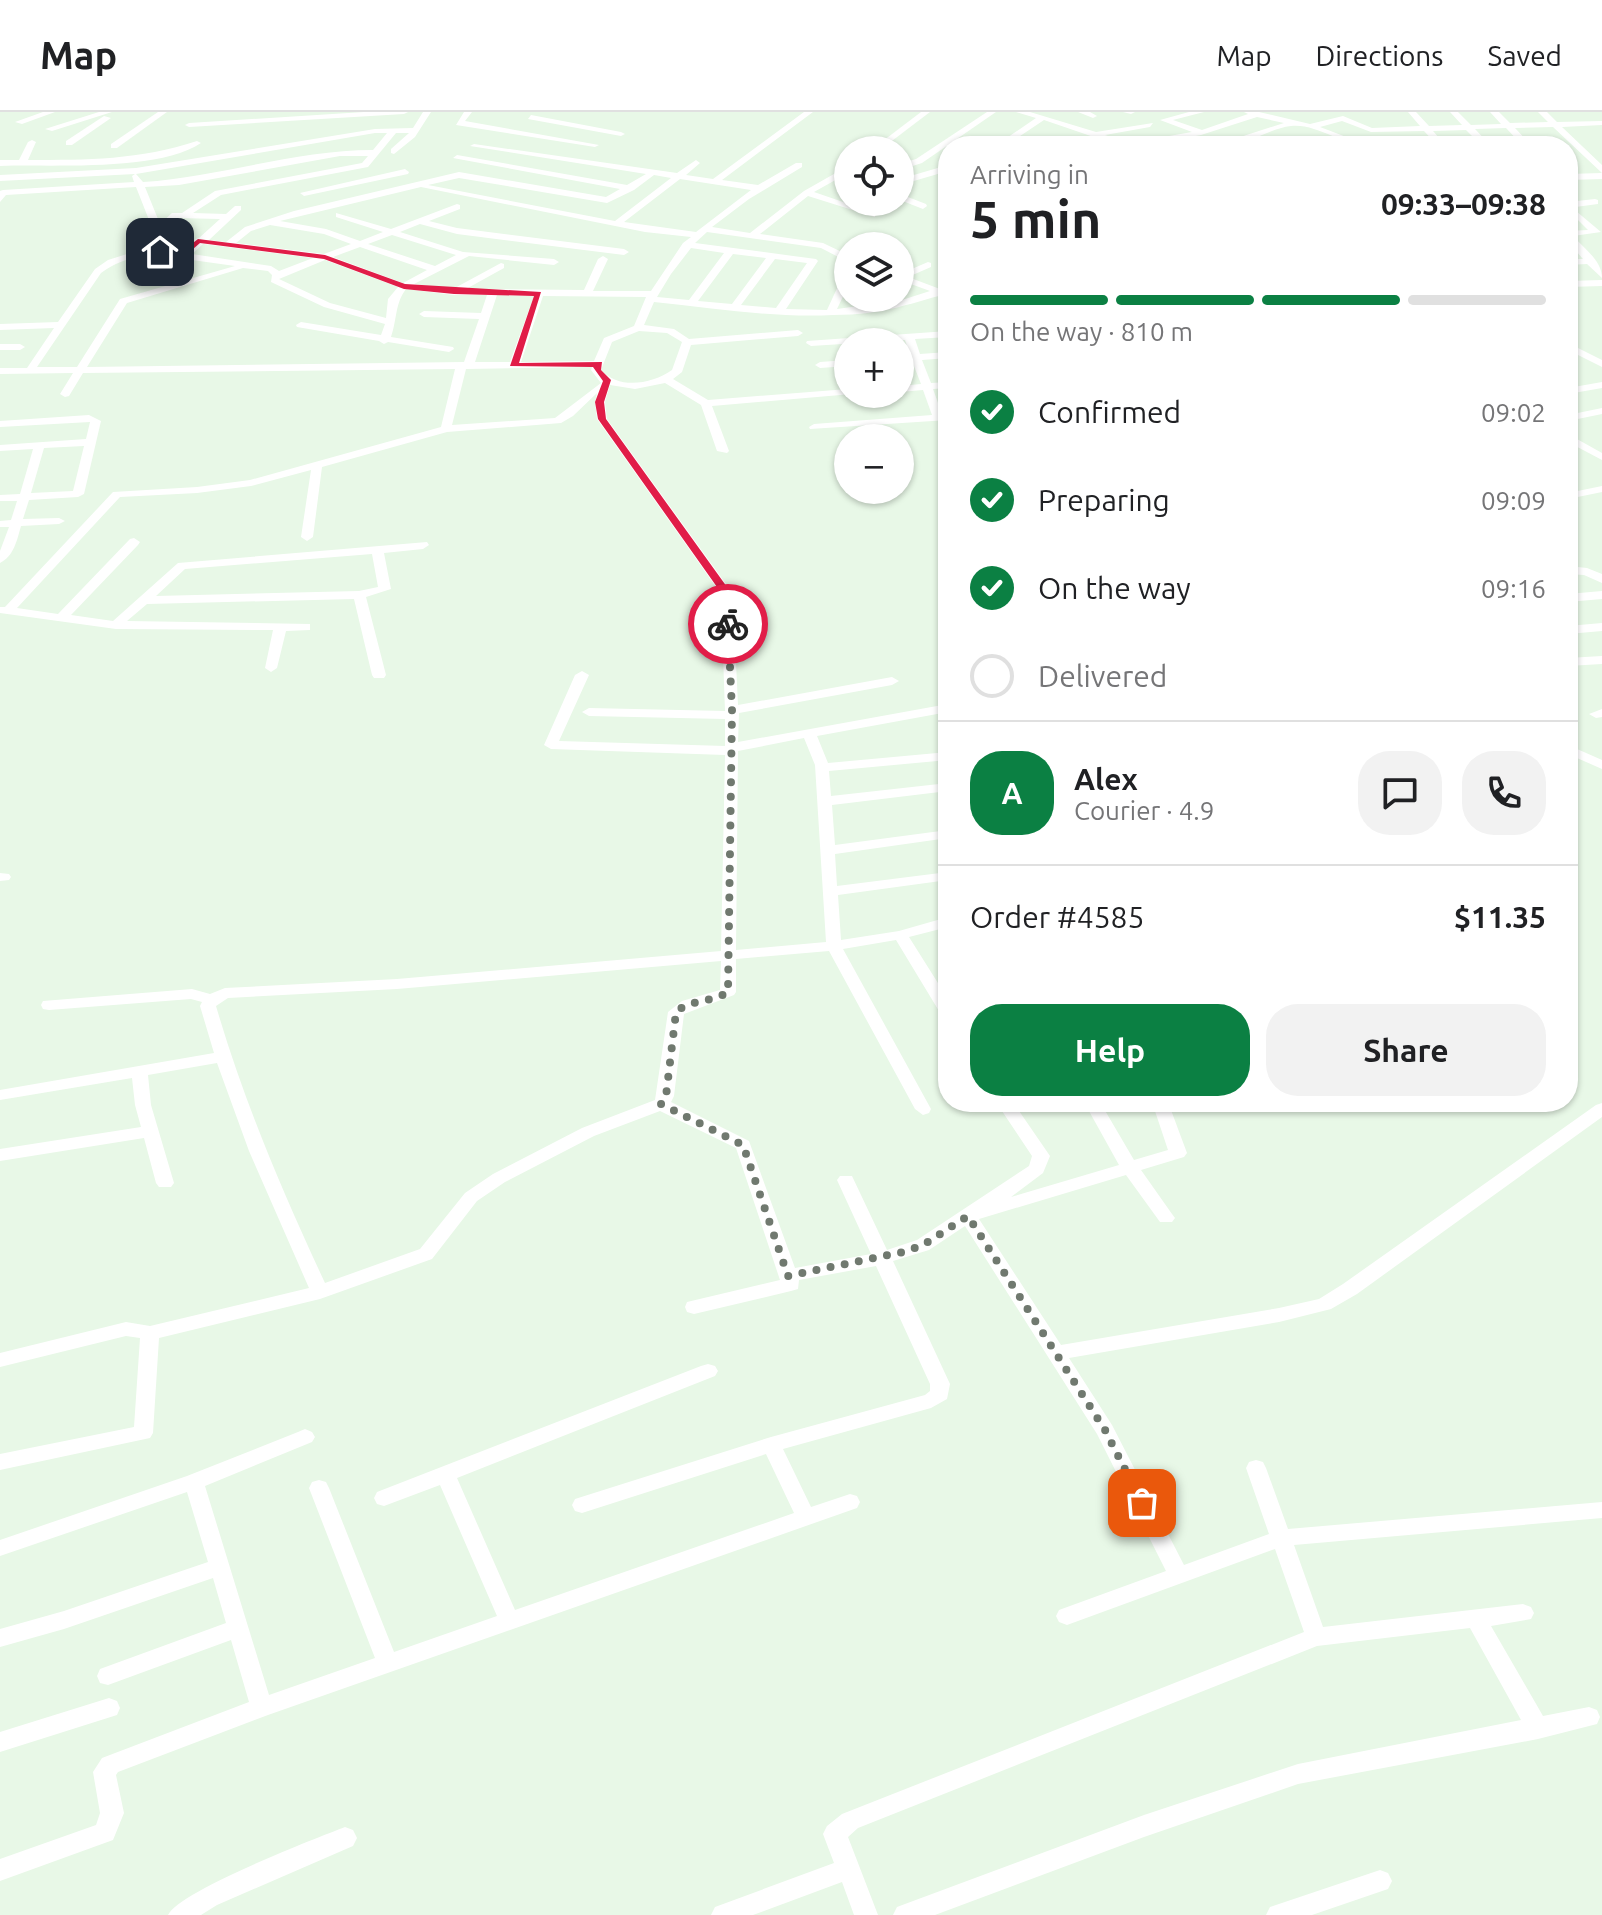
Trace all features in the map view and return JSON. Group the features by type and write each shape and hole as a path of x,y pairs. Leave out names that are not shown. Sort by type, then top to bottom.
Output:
{"street":[{"path":"19,122 51,112"},
{"path":"49,129 108,112"},
{"path":"69,143 115,112"},
{"path":"114,146 163,112"},
{"path":"189,125 404,112"},
{"path":"394,151 427,112"},
{"path":"468,112 459,123 595,145"},
{"path":"714,182 809,112"},
{"path":"894,136 926,112"},
{"path":"956,136 992,112"},
{"path":"1020,112 1100,136"},
{"path":"1082,112 1093,116"},
{"path":"1200,112 1164,120 1212,136"},
{"path":"1274,118 1290,112"},
{"path":"1412,112 1433,136"},
{"path":"1454,112 1478,136"},
{"path":"1494,112 1518,136"},
{"path":"1542,112 1566,136"},
{"path":"1588,112 1602,124"},
{"path":"1184,136 1201,133 1253,113 1337,136"},
{"path":"486,148 535,114 621,134"},
{"path":"1014,136 1042,118"},
{"path":"1310,127 1343,118 1371,130 1602,124"},
{"path":"482,125 490,119"},
{"path":"1253,136 1293,123"},
{"path":"1095,134 1150,125"},
{"path":"529,156 586,127"},
{"path":"0,178 130,171 394,130 414,130"},
{"path":"185,214 218,193 365,165 394,130"},
{"path":"22,163 32,142"},
{"path":"0,163 140,157 181,152 197,143"},
{"path":"130,171 152,146"},
{"path":"474,146 650,175 758,188"},
{"path":"914,163 938,148"},
{"path":"1578,148 1602,173"},
{"path":"0,199 3,193 179,182 340,153 373,153"},
{"path":"457,158 631,188"},
{"path":"618,223 672,178 696,163"},
{"path":"638,328 650,297 686,245 722,212 799,165"},
{"path":"130,171 158,230"},
{"path":"914,178 938,171"},
{"path":"304,193 405,172"},
{"path":"1578,176 1602,173"},
{"path":"228,245 248,229 269,222 465,175 607,200 650,175"},
{"path":"283,180 326,207"},
{"path":"753,235 807,193 834,181"},
{"path":"421,187 645,229 753,235 823,246 834,252"},
{"path":"807,193 834,202"},
{"path":"914,202 923,206"},
{"path":"1578,204 1595,202"},
{"path":"391,322 327,305 274,280 277,275 457,207"},
{"path":"238,208 183,254 271,269 277,275"},
{"path":"134,253 175,215 225,217"},
{"path":"339,215 464,255"},
{"path":"1578,216 1596,232 1578,234"},
{"path":"419,221 457,231 622,256 645,229"},
{"path":"269,222 326,232 436,270"},
{"path":"198,241 325,257 404,286 454,292 650,297 831,312 900,306 938,295"},
{"path":"686,245 814,263 780,310"},
{"path":"1578,246 1602,275"},
{"path":"384,341 391,322 393,299 404,286 464,255 477,251 554,262"},
{"path":"692,302 730,251"},
{"path":"30,370 93,277 111,262 134,253 186,252"},
{"path":"736,305 772,256"},
{"path":"587,294 603,259"},
{"path":"1578,262 1592,261"},
{"path":"65,394 123,301 247,265"},
{"path":"914,271 928,265"},
{"path":"454,292 501,266"},
{"path":"914,282 938,291"},
{"path":"1578,284 1602,283"},
{"path":"446,429 464,367 493,293"},
{"path":"514,366 539,294"},
{"path":"831,312 834,307"},
{"path":"424,314 485,316"},
{"path":"0,327 59,325"},
{"path":"301,325 384,341 449,349"},
{"path":"0,1360 126,1329 150,1333 320,1292 426,1254 471,1197 499,1178 588,1132 661,1104 666,1096 676,1012 686,1004 717,999 728,992 732,712 727,599 722,587 602,419 605,383 596,370 608,340 638,328 676,332 687,342 798,333"},
{"path":"914,337 938,335"},
{"path":"4,610 117,494 226,487 446,429 557,421 572,415 585,395 605,383 632,385 666,379 677,372 687,342"},
{"path":"811,343 834,342"},
{"path":"0,347 20,347"},
{"path":"914,350 938,408"},
{"path":"1578,351 1602,364"},
{"path":"1578,354 1582,353"},
{"path":"914,357 938,356"},
{"path":"0,371 599,364"},
{"path":"820,365 834,364"},
{"path":"666,379 706,403 834,393"},
{"path":"1578,389 1602,385"},
{"path":"914,388 938,386"},
{"path":"706,403 723,451"},
{"path":"1578,417 1599,415"},
{"path":"814,427 938,417"},
{"path":"0,424 96,418 78,494 0,498"},
{"path":"0,448 92,442"},
{"path":"1578,443 1601,457"},
{"path":"0,559 6,553 40,445"},
{"path":"307,537 317,464"},
{"path":"1578,494 1602,489"},
{"path":"0,524 59,521"},
{"path":"61,618 134,542"},
{"path":"116,625 182,566 423,545"},
{"path":"146,600 359,595 385,589 377,550"},
{"path":"1578,571 1602,579"},
{"path":"359,595 379,675"},
{"path":"1578,597 1602,595"},
{"path":"4,610 116,625 306,627"},
{"path":"1578,629 1602,627"},
{"path":"271,668 280,628"},
{"path":"1578,661 1602,660"},
{"path":"582,675 551,745 730,749 938,710"},
{"path":"589,712 732,712 892,681"},
{"path":"809,733 822,768 826,801 834,946 923,1109"},
{"path":"1578,754 1602,765"},
{"path":"822,768 938,757"},
{"path":"826,801 938,788"},
{"path":"829,850 938,835"},
{"path":"831,891 938,877"},
{"path":"320,1292 262,1165 222,1057 208,1006 212,1000 225,993 397,984 834,946 900,935 938,925"},
{"path":"900,935 938,996"},
{"path":"49,1005 192,994 212,1000"},
{"path":"0,1095 222,1057"},
{"path":"140,1073 150,1131 165,1183"},
{"path":"661,1104 743,1145 791,1284 785,1288 694,1307"},
{"path":"1056,1353 1324,1304 1350,1289 1602,1109"},
{"path":"788,1276 882,1258 923,1245 1021,1182 1037,1169 1041,1156 1011,1112"},
{"path":"1098,1112 1130,1168 1166,1218"},
{"path":"968,1216 1178,1153 1164,1112"},
{"path":"0,1155 150,1131"},
{"path":"582,1505 771,1445 931,1401 940,1394 940,1384 846,1180"},
{"path":"968,1216 1105,1430 1179,1576"},
{"path":"0,1462 143,1433 150,1333"},
{"path":"384,1498 708,1371"},
{"path":"0,1548 194,1482 305,1437"},
{"path":"771,1445 806,1517"},
{"path":"1256,1468 1316,1637"},
{"path":"445,1473 509,1620"},
{"path":"194,1482 262,1707"},
{"path":"319,1488 388,1663"},
{"path":"0,1870 105,1832 112,1813 104,1772 110,1765 262,1707 850,1502"},
{"path":"1067,1616 1282,1538 1602,1510"},
{"path":"0,1638 64,1620 220,1567"},
{"path":"866,1915 835,1834 838,1828 850,1821 1316,1637 1523,1613"},
{"path":"1475,1618 1538,1729"},
{"path":"108,1676 238,1628"},
{"path":"0,1742 109,1708"},
{"path":"905,1915 1144,1826 1298,1774 1589,1717"},
{"path":"180,1915 209,1897 345,1838"},
{"path":"723,1915 848,1869"},
{"path":"1278,1915 1380,1881"}],"way so far":[{"path":"728,624 732,710 728,992 717,999 686,1004 676,1012 666,1096 661,1104 743,1145 788,1276 903,1252 923,1245 968,1216 1105,1430 1142,1503"}],"route":[{"path":"160,252 186,252 198,241 325,257 347,268 404,286 454,292 539,294 514,366 599,364 596,370 599,376 607,380 602,386 602,419 722,587 727,599 728,624"}]}
